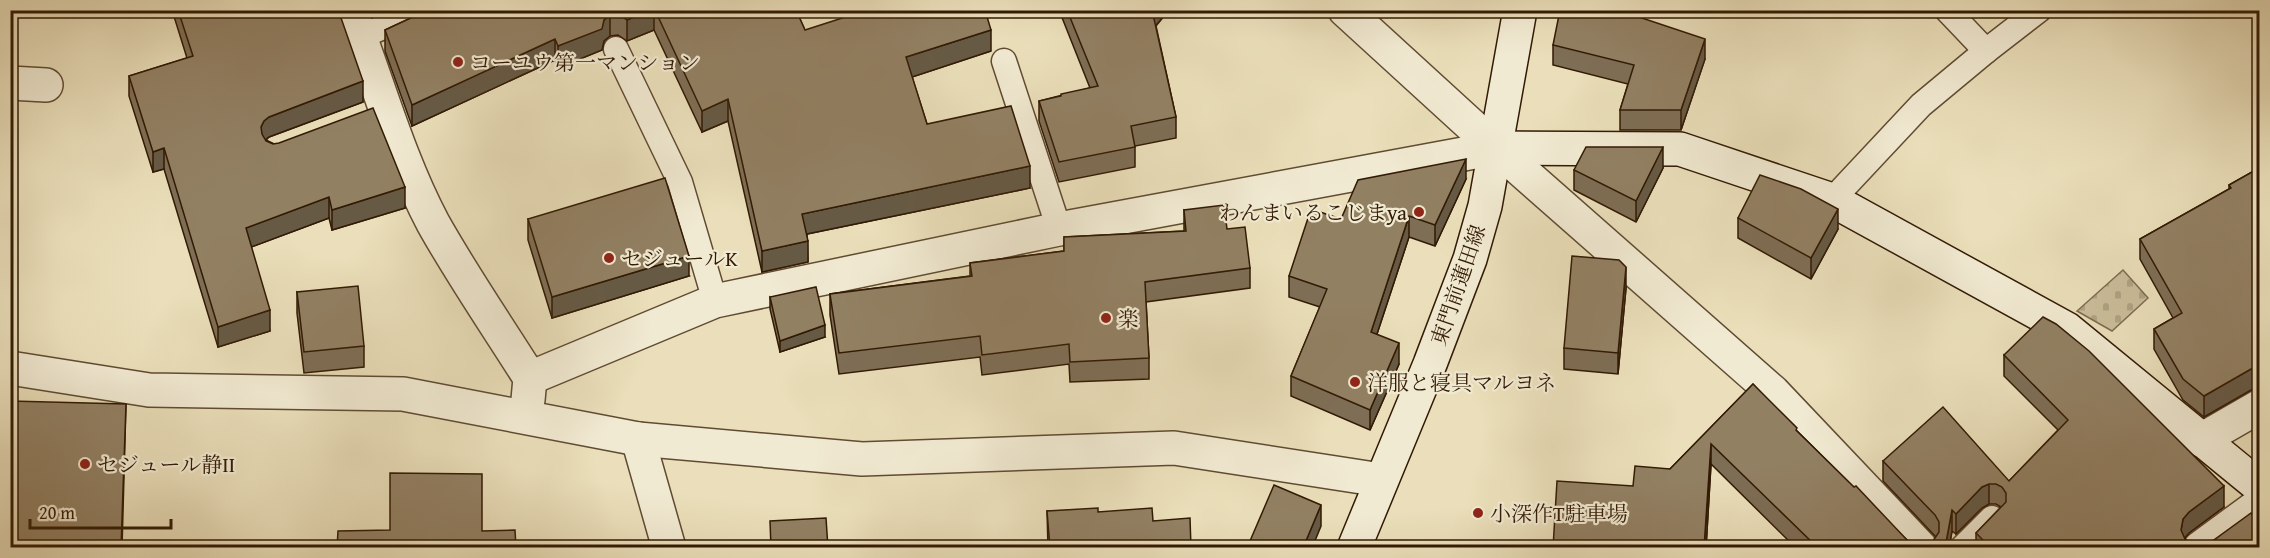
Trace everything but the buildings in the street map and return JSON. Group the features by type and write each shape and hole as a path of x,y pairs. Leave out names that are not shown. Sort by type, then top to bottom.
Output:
{"street":[{"path":"1345,10 1496,148 1773,392 1921,548"},
{"name":"東門前蓮田線","path":"1354,548 1430,364 1470,259 1485,206 1520,10"},
{"path":"355,24 374,113 393,136 433,223 530,378 526,418"},
{"path":"10,83 46,85"},
{"path":"530,378 715,301 1059,229 1496,148 1680,149 1832,200 2067,329 2259,487"},
{"path":"10,368 149,390 403,394 638,439 862,459 1174,448 1381,480"},
{"path":"2200,440 2259,406"},
{"path":"638,439 669,548"},
{"path":"2206,546 2259,504"}],"lane":[{"path":"1947,10 1986,51"},
{"path":"1832,200 1921,105 2039,10"},
{"path":"355,24 411,15"},
{"path":"616,49 680,182 715,301"},
{"path":"1004,61 1059,229"},
{"path":"1962,548 1992,518"}],"green space":[{"path":"2123,270 2148,298 2112,331 2077,311"}],"place":[{"name":"コーユウ第一マンション","path":"458,62"},
{"name":"わんまいるこじまya","path":"1419,212"},
{"name":"セジュールK","path":"609,258"},
{"name":"楽","path":"1106,318"},
{"name":"洋服と寝具マルヨネ","path":"1355,382"},
{"name":"セジュール静Ⅱ","path":"85,464"},
{"name":"小深作T駐車場","path":"1478,513"}]}
